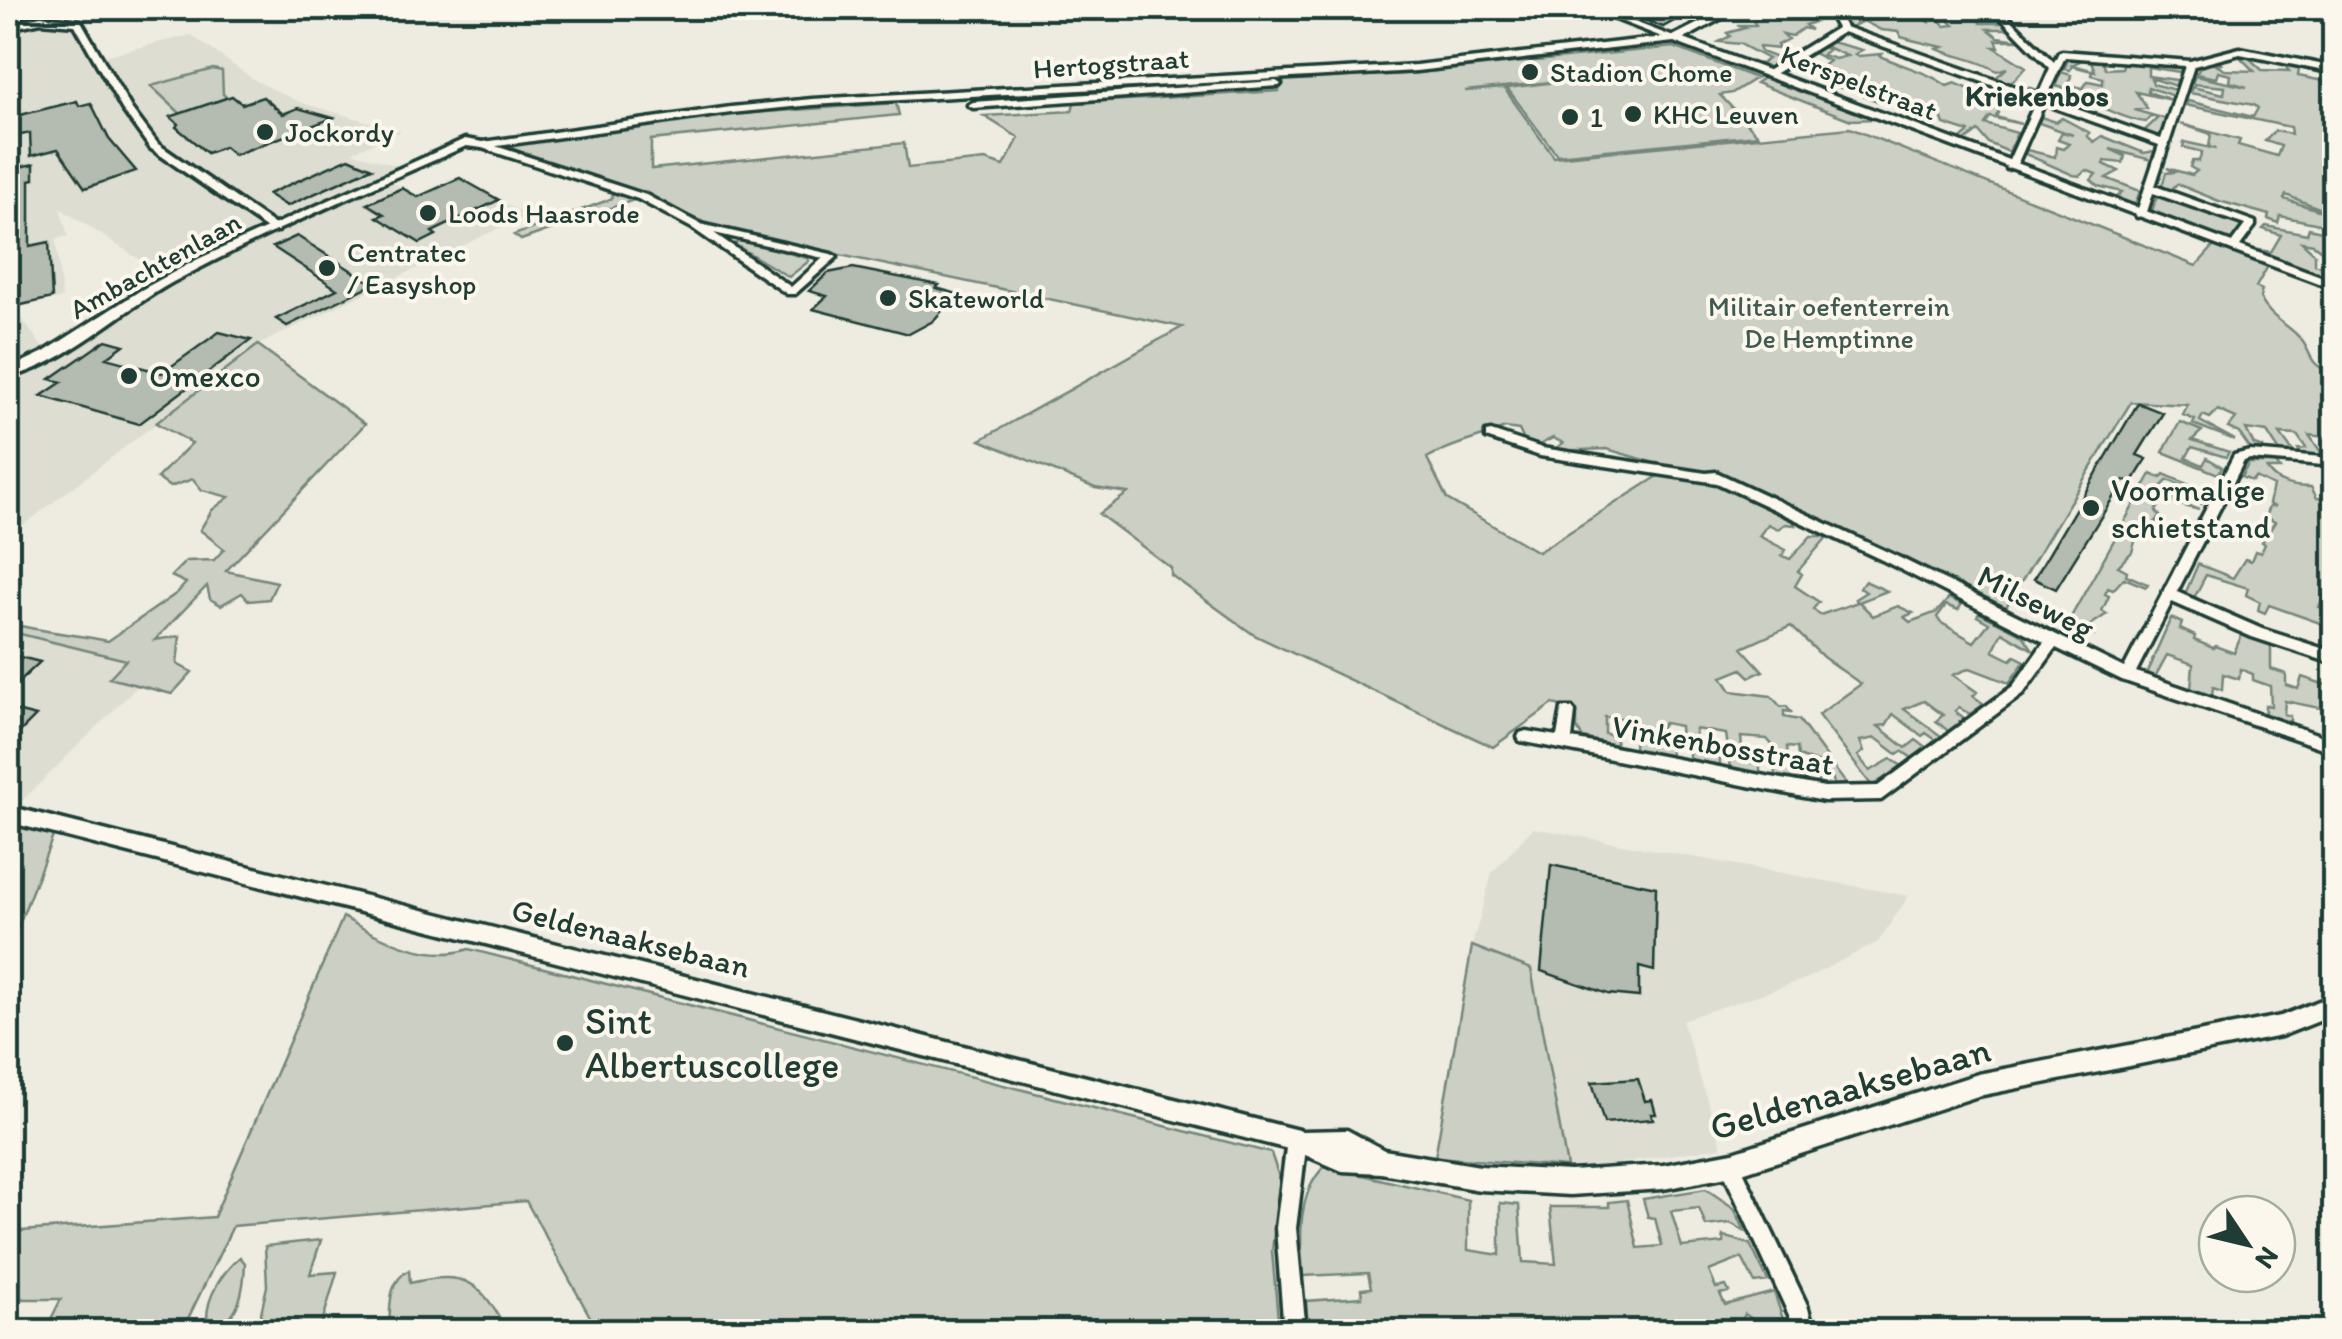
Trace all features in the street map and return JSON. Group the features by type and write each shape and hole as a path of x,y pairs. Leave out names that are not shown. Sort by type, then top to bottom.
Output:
{"street":[{"name":"Kerspelstraat","path":"1591,8 2334,285"},
{"name":"Hertogstraat","path":"483,145 796,104 1416,68 1676,39 1735,8"},
{"path":"1830,8 1842,29 2166,144"},
{"path":"1995,8 2055,68"},
{"name":"Ambachtenlaan","path":"8,26 52,19 78,23 127,109 154,146 274,228"},
{"path":"1768,74 1842,29"},
{"path":"2036,52 2190,64 2240,51 2334,70"},
{"path":"2010,167 2062,54"},
{"path":"2141,215 2190,64"},
{"path":"974,104 1276,84"},
{"name":"Ambachtenlaan","path":"8,374 42,360 167,280 274,228 465,142 483,145"},
{"path":"483,145 642,198 696,226 792,292 831,257 696,226"},
{"path":"2150,188 2251,224 2232,248"},
{"name":"Milseweg","path":"1491,435 1540,452 1718,477 2127,676 2334,746"},
{"path":"2127,676 2239,458 2250,455 2334,462"},
{"path":"2168,594 2259,634 2334,658"},
{"name":"Vinkenbosstraat","path":"1526,737 1824,794 1880,793 2018,690 2052,642"},
{"name":"Vinkenbosstraat","path":"1564,744 1567,712"},
{"name":"Geldenaaksebaan","path":"8,814 1297,1140 1342,1159 1380,1161 1480,1178 1570,1183 1663,1177 1730,1165 1978,1085 2280,1026 2334,1005"},
{"path":"1295,1332 1286,1228 1297,1140"},
{"path":"1730,1165 1804,1332"}],"shaded area":[{"path":"8,8 90,8 65,18 78,23 100,57 191,35 256,81 302,103 401,131 352,152 398,166 331,196 343,204 392,182 419,197 460,178 526,215 258,345 8,537","holes":["60,208 165,276 44,350 15,308 62,298 56,239 68,236"]},
{"path":"8,631 127,660 139,685 9,814"},
{"path":"1533,828 1909,896 1878,942 1803,980 1682,1020 1722,1147 1607,1165 1567,1167 1531,969 1472,946 1492,873"}],"green space":[{"path":"1800,8 1817,21 1805,25 1811,30 1803,28 1792,36 1783,34 1788,39 1777,45 1779,49 1759,47 1761,52 1782,60 1768,69 1748,62 1761,64 1768,59 1740,44 1719,42 1730,36 1727,33 1745,28 1737,25 1756,25 1753,21 1778,12 1771,9"},
{"path":"1837,8 1843,8 1848,18 1866,18 1861,9 1867,9 1860,8 1906,8 1931,23 1912,9 1929,11 1928,8 1945,26 1954,25 1938,10 1989,8 1995,15 1978,16 1980,23 2003,23 2009,29 1988,29 1998,37 2019,40 1996,40 1999,47 1994,47 2026,67 2011,83 2038,90 2032,94 1993,80 2007,68 1997,71 1937,49 1943,47 1901,37 1899,32 1881,30 1863,21 1849,28"},
{"path":"1831,42 1862,50 1855,54 1858,56 1882,54 1947,86 1955,83 1989,97 1984,100 1987,102 2005,90 2032,101 2002,95 2012,104 2002,104 1996,117 2021,124 1990,117 1985,124 2017,133 2009,152 1988,143 1978,131 1961,144 1957,142 1969,132 1944,124 1940,113 1929,117 1912,113 1915,110 1901,104 1906,100 1895,96 1880,102 1864,96 1871,91 1852,81 1841,88 1835,85 1838,82 1833,80 1837,76 1820,68 1829,61 1813,53 1822,47 1828,50 1822,55 1835,59 1847,56 1824,46"},
{"name":"Militair oefenterrein De Hemptinne","path":"1674,47 1756,78 1732,93 1720,95 1758,135 1557,155 1507,88 1580,79 1465,91 1504,88 1554,157 1850,128 2196,266 2214,246 2268,266 2256,287 2262,290 2260,298 2302,340 2313,361 2334,374 2334,438 2309,435 2323,455 2301,454 2298,449 2306,448 2297,435 2280,434 2294,453 2280,452 2267,432 2246,429 2254,445 2264,448 2251,450 2239,433 2228,428 2236,418 2218,410 2210,418 2203,415 2200,421 2235,440 2193,424 2195,420 2183,415 2188,405 2131,402 2003,612 1753,494 1750,500 1794,522 1795,525 1785,524 1778,529 1768,524 1759,536 1786,550 1782,556 1790,559 1811,536 1828,536 1798,571 1802,574 1795,586 1819,602 1813,609 1820,615 1858,602 1855,599 1866,592 1860,588 1865,581 1887,591 1859,602 1873,616 1898,606 1913,613 1904,617 1910,622 1937,612 1949,598 1962,604 1958,610 1946,605 1937,617 1940,622 1974,642 1989,623 1977,616 1979,613 2023,635 2033,650 2002,632 1993,651 2011,660 2015,656 2025,661 2009,683 1970,668 1953,675 1977,692 1973,696 1984,704 1970,714 1959,708 1955,712 1964,719 1948,731 1936,721 1943,715 1924,701 1904,709 1941,736 1936,740 1926,733 1922,736 1893,714 1886,725 1878,726 1906,748 1916,740 1927,748 1912,758 1902,751 1897,754 1876,738 1860,741 1864,751 1858,756 1870,771 1891,759 1902,766 1872,786 1818,715 1861,684 1823,657 1791,626 1742,648 1763,671 1750,677 1742,669 1722,677 1731,691 1771,696 1781,707 1786,706 1791,712 1784,711 1784,717 1799,720 1850,789 1834,788 1826,765 1798,756 1797,748 1787,747 1789,768 1818,776 1818,785 1775,777 1774,747 1767,739 1741,737 1742,749 1751,755 1752,763 1760,764 1760,774 1731,768 1726,734 1695,729 1695,752 1720,757 1720,766 1689,760 1689,747 1681,745 1680,726 1664,723 1658,732 1649,731 1649,743 1670,744 1670,756 1634,749 1635,719 1605,717 1605,734 1616,736 1616,746 1583,738 1577,729 1577,710 1553,704 1493,747 1254,635 1171,575 1171,568 1099,514 1128,493 1095,488 980,440 1182,327 726,231 642,197 521,240 514,235 611,199 614,188 506,146 707,116 896,103 899,115 651,140 651,169 904,143 908,168 985,160 1004,166 1019,138 984,116 1072,111 1074,103 1279,91 1280,80 1407,74","holes":["1505,428 1519,430 1526,445 1537,446 1553,438 1563,443 1552,451 1607,449 1671,468 1538,552 1447,499 1427,458"]},
{"path":"2238,55 2246,55 2262,70 2289,71 2281,61 2304,66 2298,76 2334,83 2334,179 2324,178 2334,182 2334,202 2324,210 2286,195 2284,199 2334,215 2334,227 2280,216 2278,223 2268,219 2269,215 2177,184 2169,192 2161,189 2166,173 2174,172 2167,168 2192,175 2197,171 2190,167 2192,161 2199,161 2202,152 2183,147 2184,142 2216,149 2209,147 2211,134 2181,124 2240,140 2238,145 2277,156 2281,146 2265,141 2275,131 2291,134 2290,127 2186,105 2188,101 2253,117 2258,108 2254,105 2190,93 2192,87 2224,94 2225,87 2192,84 2195,76 2247,87 2230,82 2231,75 2218,72 2216,78 2196,74 2202,65 2216,60 2221,64 2216,65 2225,70 2254,71"},
{"path":"2069,58 2084,59 2072,65 2095,71 2090,59 2107,61 2103,63 2106,69 2122,68 2124,62 2181,68 2180,72 2148,67 2148,76 2177,80 2176,86 2151,78 2153,84 2175,90 2173,96 2148,87 2148,92 2172,100 2136,92 2147,108 2134,110 2166,119 2160,137 2142,133 2158,118 2150,116 2146,122 2130,118 2075,98 2071,95 2073,90 2055,86 2061,72 2071,75 2069,85 2083,88 2088,81 2103,84 2103,78 2091,75 2092,71 2072,66 2070,70 2064,69"},
{"path":"213,69 222,71 223,94 227,98 181,114 151,86"},
{"path":"1765,77 1874,119 1851,120 1756,83"},
{"path":"2041,117 2056,122 2062,118 2090,133 2087,136 2094,142 2102,136 2144,153 2155,151 2151,160 2110,149 2125,156 2123,163 2105,161 2104,164 2119,171 2106,178 2140,191 2134,207 2102,196 2116,198 2122,192 2098,186 2091,180 2096,174 2086,170 2080,176 2073,175 2025,154 2027,150 2055,157 2056,147 2063,149 2069,144 2058,140 2062,132 2073,135 2039,123"},
{"path":"2158,193 2245,224 2230,243 2151,214"},
{"path":"2266,226 2307,234 2309,228 2330,233 2325,241 2334,244 2329,248 2334,250 2334,259 2313,244 2302,242 2315,254 2315,264 2332,269 2334,280 2241,247 2271,252 2281,235 2263,229"},
{"path":"742,240 809,261 789,277 734,244"},
{"path":"258,345 365,424 226,571 277,582 269,599 249,601 242,593 221,605 210,599 207,586 155,640 180,636 177,664 192,672 172,694 109,678 126,660 8,631 8,623 108,641 177,593 186,583 171,576 186,561 214,560 224,549 200,530 212,510 229,497 202,490 193,479 170,487 157,478 192,443 156,423"},
{"path":"2180,422 2202,431 2192,440 2229,452 2226,457 2192,447 2186,458 2203,465 2207,458 2222,467 2218,474 2163,452"},
{"path":"2249,463 2276,463 2280,469 2267,469 2275,478 2311,487 2317,498 2331,499 2324,487 2334,488 2334,516 2329,522 2334,525 2334,574 2319,607 2334,614 2334,628 2269,605 2265,613 2258,610 2260,602 2246,595 2248,588 2206,575 2194,598 2185,594 2198,564 2233,578 2245,559 2251,561 2255,551 2261,553 2265,544 2262,542 2275,522 2265,517 2269,507 2275,507 2269,504 2273,486 2255,477 2252,481 2241,477"},
{"path":"2151,474 2161,478 2164,474 2208,493 2202,504 2189,498 2192,490 2168,480 2161,487 2161,493 2199,510 2163,500 2156,511 2160,516 2147,534 2138,531 2132,552 2118,566 2127,571 2126,575 2148,584 2146,587 2124,578 2113,590 2108,588 2102,611 2107,614 2086,628 2092,635 2085,633 2080,642 2062,633"},
{"path":"2171,618 2182,623 2180,629 2195,636 2194,640 2213,648 2234,653 2242,634 2271,645 2271,669 2286,674 2286,685 2298,689 2302,677 2332,687 2334,711 2285,701 2284,714 2290,716 2290,724 2265,715 2265,705 2271,706 2270,686 2253,680 2253,674 2240,669 2239,679 2223,674 2222,690 2213,687 2212,697 2191,690 2193,664 2167,655 2155,677 2146,674"},
{"path":"8,814 57,826 8,953"},
{"name":"Sint Albertuscollege","path":"343,917 388,940 421,951 454,953 469,949 1271,1153 1280,1180 1272,1251 1279,1331 598,1331 526,1201 233,1226 182,1331 45,1331 61,1299 11,1295 8,1299 8,1232 214,1217"},
{"path":"1472,946 1531,969 1567,1167 1435,1157"},
{"path":"1325,1166 1468,1200 1468,1250 1500,1255 1500,1203 1519,1205 1523,1262 1556,1264 1550,1207 1609,1207 1609,1202 1627,1200 1638,1248 1662,1246 1655,1218 1648,1217 1643,1199 1706,1189 1734,1208 1745,1231 1730,1223 1706,1226 1699,1208 1671,1211 1682,1247 1724,1243 1723,1236 1750,1244 1768,1281 1755,1283 1742,1258 1709,1271 1716,1288 1726,1286 1729,1292 1720,1294 1725,1305 1774,1292 1787,1331 1769,1331 1745,1314 1736,1332 1381,1332 1378,1319 1350,1321 1351,1331 1308,1331 1306,1301 1362,1297 1361,1289 1371,1288 1368,1273 1303,1276 1301,1232 1305,1203"},
{"path":"321,1240 310,1274 337,1272 320,1330 346,1328 345,1331 257,1331 267,1286 265,1246"},
{"path":"240,1257 245,1263 240,1300 231,1316 216,1327 207,1318 210,1301 222,1277"},
{"path":"409,1270 410,1283 445,1278 470,1283 488,1301 507,1331 389,1331 393,1289"}],"building":[{"path":"1614,8 1697,8 1663,27"},
{"path":"232,96 242,104 263,97 283,114 298,108 333,118 234,155 224,147 207,153 170,117"},
{"path":"77,101 79,106 91,103 109,139 136,171 85,188 58,149 31,156 30,133 8,138 8,118"},
{"path":"349,158 372,168 287,206 268,194"},
{"path":"34,164 34,179 30,180 30,246 49,242 52,298 17,306 8,294 8,169"},
{"name":"Loods Haasrode","path":"460,178 499,200 432,232 436,235 420,243 377,217 384,214 367,204 402,188 418,197"},
{"name":"Centratec / Easyshop","path":"297,236 373,284 287,326 276,319 337,289 273,247"},
{"name":"Skateworld","path":"853,268 939,285 936,288 957,294 933,321 909,334 813,309 827,296 809,291 828,273"},
{"name":"Omexco","path":"219,332 251,340 139,424 41,396 62,382 50,379 106,340 124,345 106,358 162,373"},
{"name":"Voormalige schietstand","path":"2138,403 2163,413 2137,455 2147,459 2132,483 2124,480 2056,589 2034,579"},
{"path":"8,654 40,662 8,692"},
{"path":"8,709 36,716 8,744"},
{"path":"1551,865 1656,887 1654,971 1639,967 1639,997 1608,994 1541,971"},
{"path":"1638,1079 1645,1101 1652,1100 1656,1114 1651,1114 1653,1119 1604,1123 1592,1082"}],"place":[{"name":"Stadion Chome","path":"1530,72"},
{"name":"KHC Leuven","path":"1633,114"},
{"name":"1","path":"1570,117"},
{"name":"Jockordy","path":"265,132"},
{"name":"Loods Haasrode","path":"428,213"},
{"name":"Centratec / Easyshop","path":"327,268"},
{"name":"Skateworld","path":"888,298"},
{"name":"Omexco","path":"129,376"},
{"name":"Voormalige schietstand","path":"2091,508"},
{"name":"Sint Albertuscollege","path":"565,1043"}],"district":[{"name":"Kriekenbos","path":"2037,96"}]}
